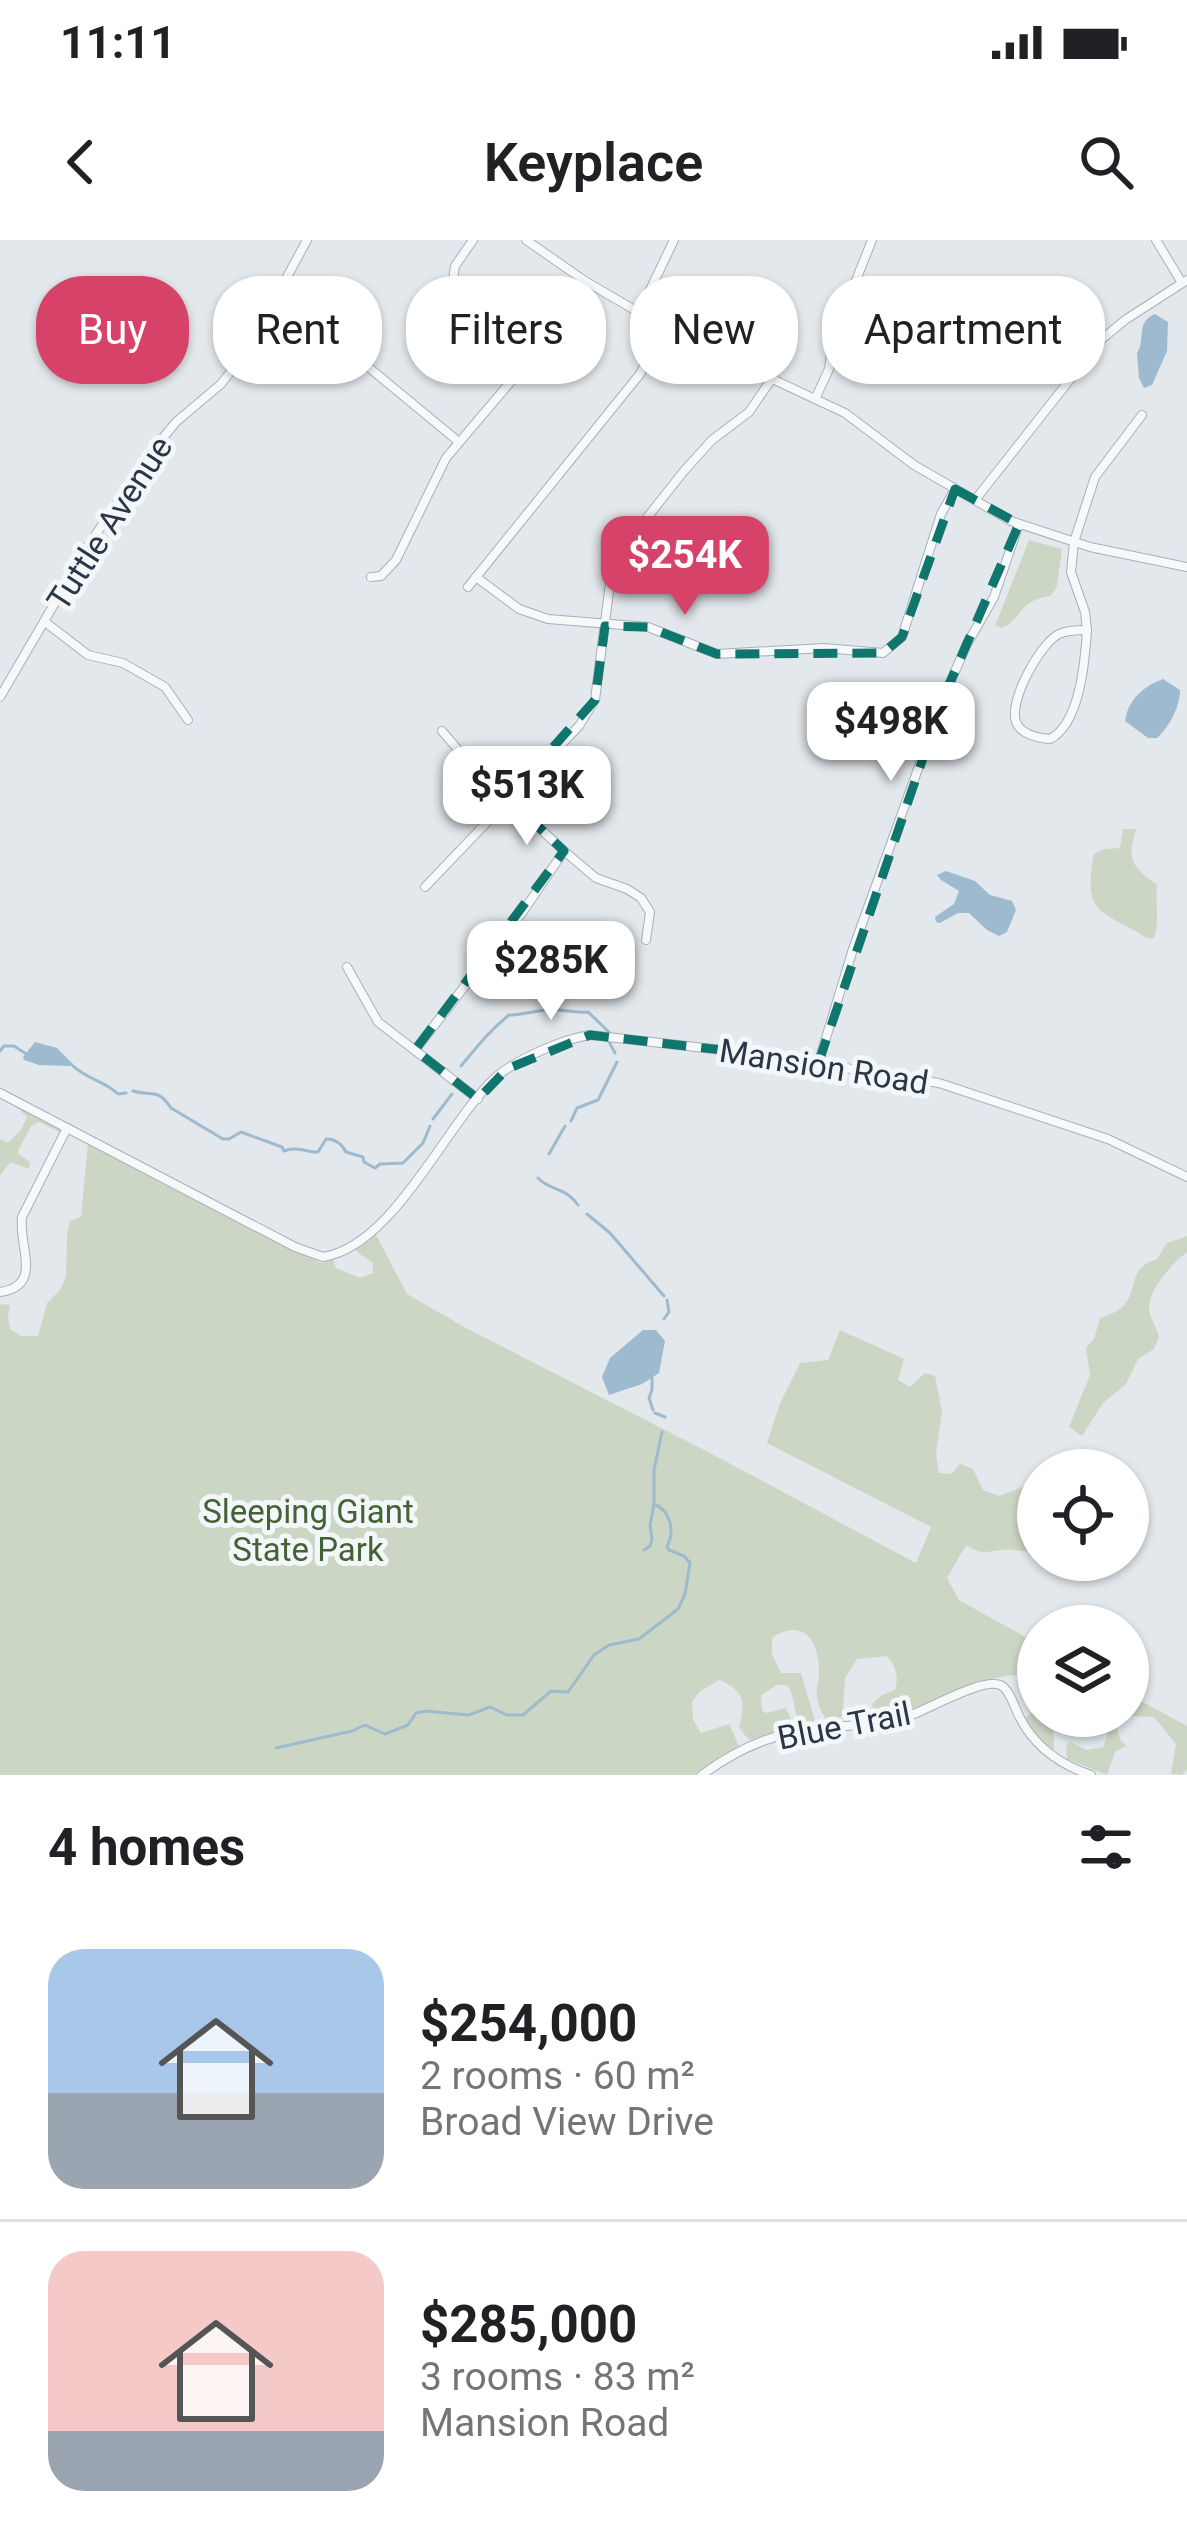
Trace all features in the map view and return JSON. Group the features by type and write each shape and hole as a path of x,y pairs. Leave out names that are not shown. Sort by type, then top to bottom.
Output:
{"street":[{"name":"Tuttle Avenue","path":"288,276 307,240"},
{"path":"454,276 457,262 473,240"},
{"path":"526,240 579,276"},
{"path":"657,276 674,240"},
{"path":"816,397 829,369 833,338 872,240"},
{"path":"975,500 1102,338 1185,282 1156,240"},
{"path":"382,377 459,442"},
{"name":"Tuttle Avenue","path":"0,697 85,551 161,440 220,384"},
{"path":"371,577 385,573 396,560 434,477 508,384"},
{"path":"468,587 632,384"},
{"path":"425,887 579,726 595,700 612,568 712,440 749,412 768,384"},
{"path":"788,384 856,419 904,458 1019,524 1074,542 1187,567"},
{"path":"1087,630 1057,634 1031,668 1015,708 1014,719 1025,733 1050,739 1064,729 1075,705 1087,630 1071,572 1074,542 1095,476 1142,415"},
{"path":"476,577 519,609 548,619 648,627 717,654 824,648 884,652 902,637 943,510 956,489"},
{"path":"820,1061 853,949 945,694 998,588 1019,524"},
{"path":"45,622 81,651 123,663 165,687 188,720"},
{"path":"442,730 466,760 564,851 596,878 640,898 650,912 646,940"},
{"path":"415,1050 564,851"},
{"path":"347,967 377,1022 478,1099"},
{"name":"Mansion Road","path":"0,1093 308,1253 325,1257 346,1248 389,1214 492,1082 564,1042 590,1035 820,1061 965,1090 1108,1139 1187,1177"},
{"path":"0,1292 13,1289 26,1276 22,1217 67,1128"},
{"name":"Blue Trail","path":"702,1775 776,1736 897,1719 993,1683 1004,1688 1022,1724 1044,1749 1091,1775"}],"highlighted area":[{"path":"955,489 1019,524 945,694 819,1061 590,1035 507,1069 478,1099 415,1050 564,851 508,798 595,700 605,626 648,627 717,654 883,653 902,637"}],"green space":[{"path":"1029,540 1062,549 1057,586 1051,596 1027,605 1009,624 995,626"},
{"path":"1123,829 1136,829 1133,862 1157,885 1154,938 1107,915 1094,901 1094,854 1120,848"},
{"path":"14,1104 61,1133 39,1122 31,1126 17,1153 30,1162 29,1169 10,1162 0,1176 0,1139 8,1143 27,1117"},
{"name":"Sleeping Giant State Park","path":"88,1143 321,1263 333,1259 336,1268 360,1278 373,1273 373,1263 355,1247 375,1233 407,1294 916,1563 931,1527 767,1443 800,1363 828,1360 840,1330 904,1359 898,1380 910,1387 925,1373 935,1376 942,1411 936,1454 939,1473 951,1474 960,1464 973,1469 983,1490 999,1496 1017,1489 1017,1551 984,1552 966,1545 947,1578 959,1600 1017,1632 1017,1675 984,1681 877,1719 872,1704 895,1690 896,1672 887,1656 857,1659 845,1678 838,1725 829,1724 818,1700 819,1664 813,1644 802,1632 784,1632 772,1638 772,1654 781,1673 801,1673 815,1721 801,1724 787,1685 777,1685 761,1695 762,1710 786,1708 795,1729 753,1741 739,1727 742,1704 738,1693 719,1680 692,1702 693,1719 701,1733 729,1724 739,1746 696,1775 0,1775 0,1304 10,1305 10,1329 21,1336 38,1336 47,1303 66,1276 70,1221 81,1217"},
{"path":"1187,1236 1187,1252 1162,1277 1150,1301 1159,1337 1154,1349 1138,1359 1126,1384 1103,1403 1082,1436 1069,1427 1090,1375 1086,1348 1100,1318 1126,1303 1141,1269 1157,1259 1167,1243"},
{"path":"1149,1705 1187,1726 1187,1769 1182,1775 1171,1774 1176,1744 1149,1717"},
{"path":"1054,1737 1054,1750 1038,1739"},
{"path":"1107,1737 1119,1737 1126,1746 1115,1752 1107,1775 1067,1759 1070,1742 1087,1750 1103,1747"}],"water":[{"path":"1155,314 1168,322 1167,351 1152,385 1144,388 1137,353 1143,326"},
{"path":"1163,679 1180,690 1178,703 1157,738 1148,738 1125,721 1127,713 1138,694"},
{"path":"946,871 975,881 990,895 1012,901 1016,910 1007,932 999,936 987,930 969,913 936,922 935,917 954,904 959,891 937,875"},
{"path":"35,1042 57,1048 73,1064 39,1065 24,1060"},
{"path":"643,1330 656,1330 665,1341 659,1373 609,1395 602,1377 610,1358"}],"waterway":[{"path":"461,1066 509,1015 588,1012 609,1032"},
{"path":"608,1040 615,1053"},
{"path":"0,1051 14,1046 28,1055"},
{"path":"571,1121 577,1108 598,1100 617,1062"},
{"path":"72,1065 118,1094 126,1093"},
{"path":"133,1091 158,1095 223,1139 241,1132 284,1151 318,1152 329,1139 375,1168 403,1163 423,1143 430,1126"},
{"path":"433,1119 452,1094"},
{"path":"549,1154 565,1126"},
{"path":"538,1178 578,1205"},
{"path":"587,1214 610,1233 664,1296"},
{"path":"664,1319 669,1312 667,1300"},
{"path":"652,1378 649,1398 653,1410"},
{"path":"655,1413 665,1417"},
{"path":"644,1550 652,1539 654,1470 662,1432"},
{"path":"276,1748 365,1725 385,1734 408,1725 416,1713 425,1711 469,1715 490,1707 507,1715 523,1715 551,1691 568,1692 594,1655 609,1645 639,1639 678,1609 685,1594 690,1563 667,1547 670,1522 654,1504"}]}
